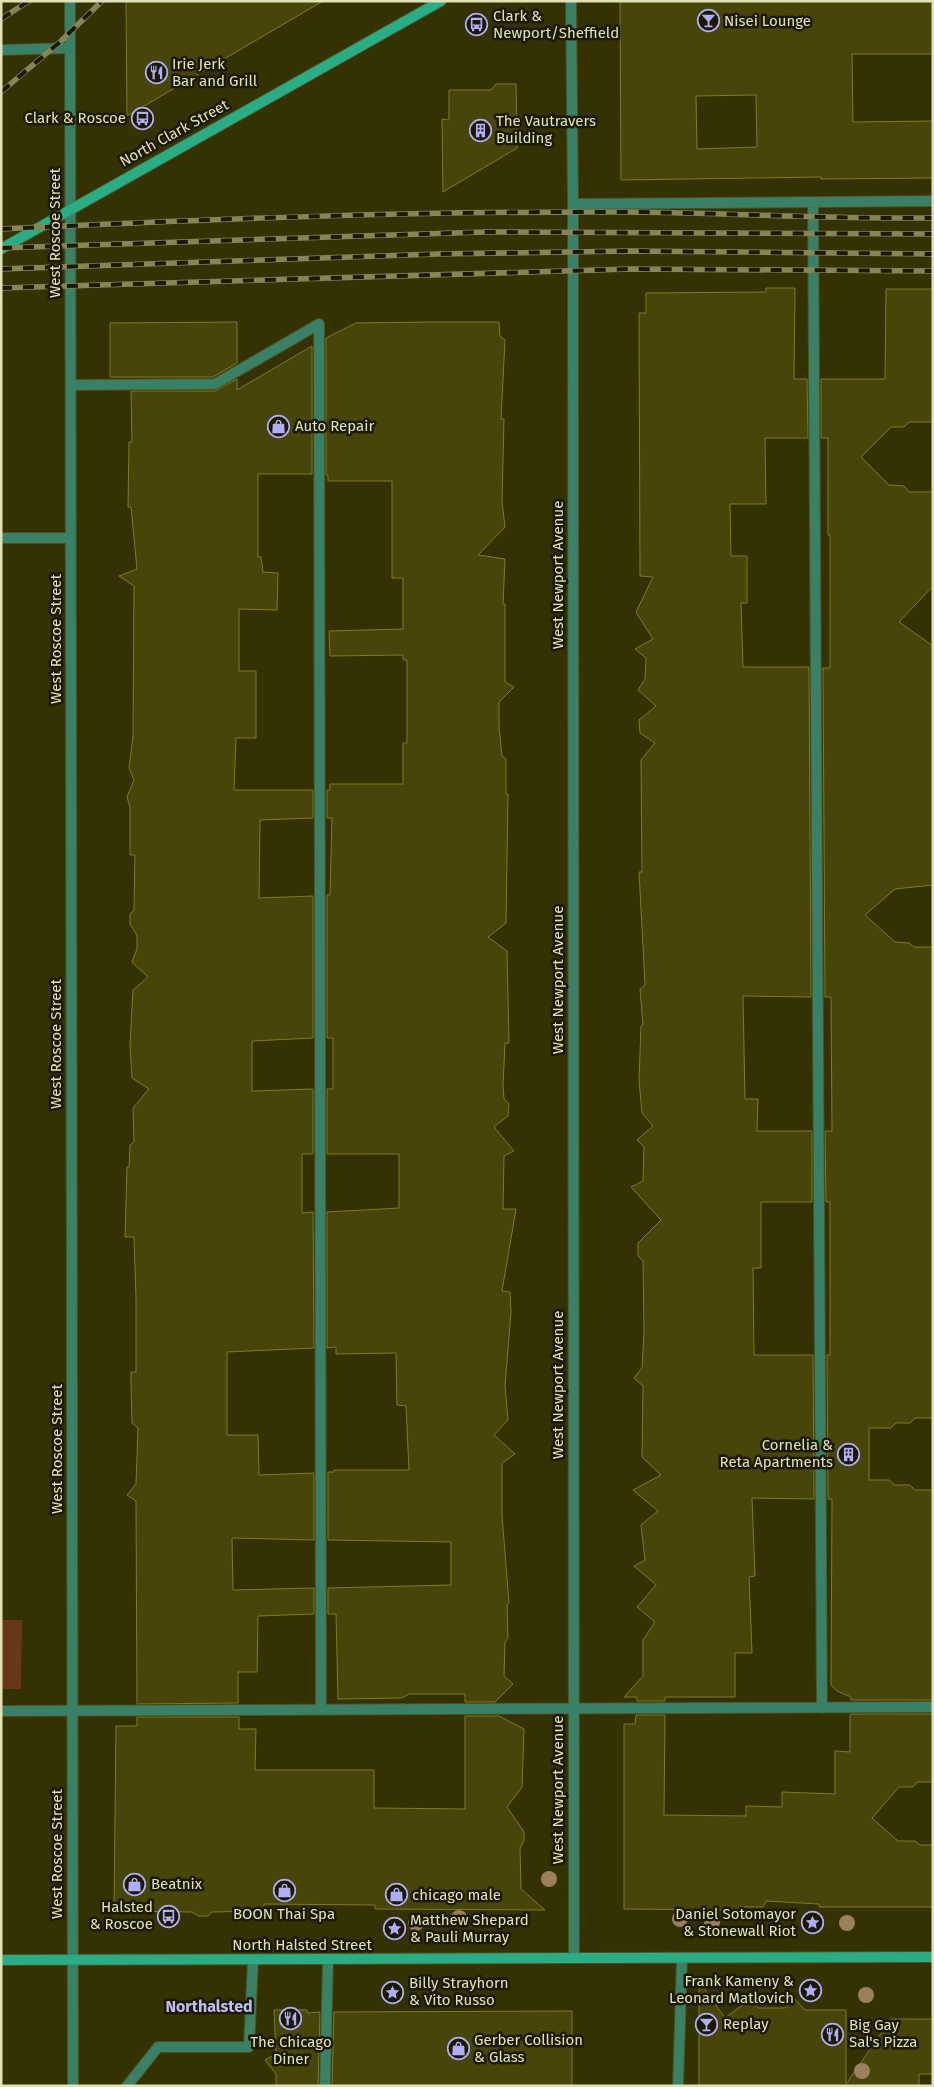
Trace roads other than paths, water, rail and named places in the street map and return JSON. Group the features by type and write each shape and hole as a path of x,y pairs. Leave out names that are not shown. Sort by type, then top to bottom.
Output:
{"main road":[{"name":"North Clark Street","path":"1,249 442,1"},
{"name":"North Halsted Street","path":"1,1960 933,1957"}],"street":[{"name":"West Roscoe Street","path":"70,1 73,2086"},
{"name":"West Newport Avenue","path":"570,1 574,204 574,1958"},
{"path":"1,50 70,48"},
{"path":"574,204 933,201"},
{"path":"813,202 822,1708"},
{"path":"71,385 215,384 319,324 321,1710"},
{"path":"1,538 71,538"},
{"path":"1,1711 933,1707"},
{"path":"678,2086 682,1958"},
{"path":"127,2086 158,2047 249,2047 253,1960"},
{"path":"325,2086 328,1960"}],"railway":[{"path":"1,19 29,1"},
{"path":"1,92 60,42 102,1"},
{"path":"1,229 393,214 550,212 933,218"},
{"path":"1,248 484,232 933,234"},
{"path":"1,269 438,254 630,251 933,254"},
{"path":"1,288 630,269 933,271"}],"place":[{"name":"Nisei Lounge","path":"708,21"},
{"name":"Clark & Newport/Sheffield","path":"477,25"},
{"name":"Irie Jerk Bar and Grill","path":"156,73"},
{"name":"Clark & Roscoe","path":"142,118"},
{"name":"The Vautravers Building","path":"480,130"},
{"name":"Auto Repair","path":"279,426"},
{"name":"Cornelia & Reta Apartments","path":"849,1454"},
{"name":"Beatnix","path":"135,1884"},
{"name":"BOON Thai Spa","path":"284,1891"},
{"name":"chicago male","path":"396,1895"},
{"name":"Halsted & Roscoe","path":"169,1916"},
{"name":"Daniel Sotomayor & Stonewall Riot","path":"812,1923"},
{"name":"Matthew Shepard & Pauli Murray","path":"394,1929"},
{"name":"Frank Kameny & Leonard Matlovich","path":"810,1990"},
{"name":"Billy Strayhorn & Vito Russo","path":"393,1992"},
{"name":"The Chicago Diner","path":"291,2019"},
{"name":"Replay","path":"707,2024"},
{"name":"Big Gay Sal's Pizza","path":"833,2034"},
{"name":"Gerber Collision & Glass","path":"458,2049"}],"district":[{"name":"Northalsted","path":"209,2006"}]}
